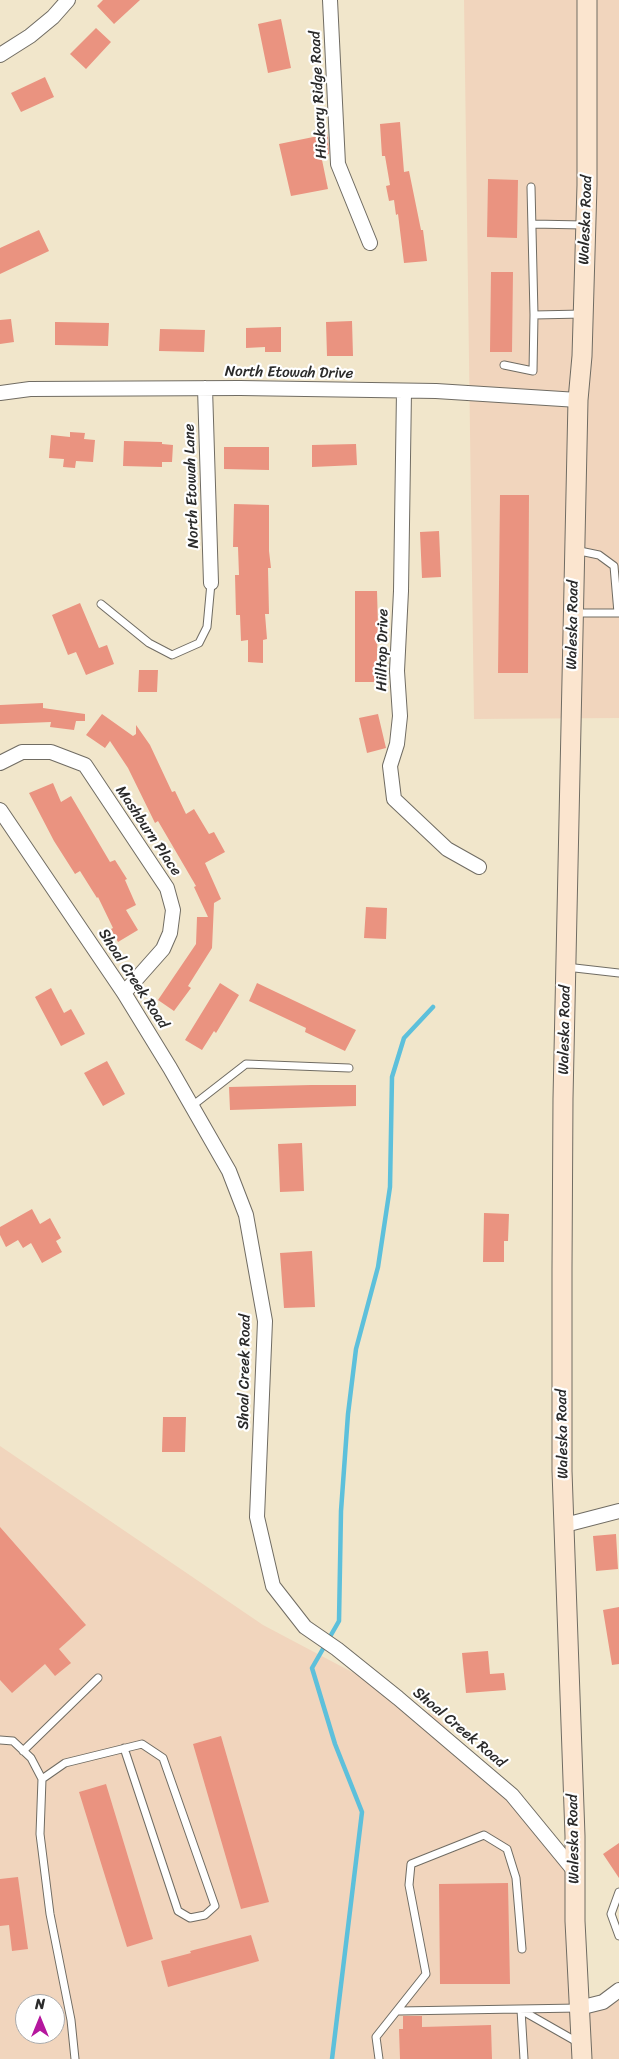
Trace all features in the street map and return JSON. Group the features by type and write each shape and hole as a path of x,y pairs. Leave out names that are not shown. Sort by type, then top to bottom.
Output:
{"main road":[{"name":"Waleska Road","path":"581,2051 575,1921 576,1873 562,1471 562,1259 573,613 578,400 586,225 587,0"}],"street":[{"path":"0,55 30,36 53,17 68,0"},
{"name":"Hickory Ridge Road","path":"330,0 338,164 370,243"},
{"name":"North Etowah Drive","path":"0,393 30,390 205,388 404,390 578,400"},
{"name":"North Etowah Lane","path":"205,388 211,583"},
{"name":"Hilltop Drive","path":"404,390 401,591 397,671 400,716 397,744 390,766 394,799 447,849 479,867"},
{"name":"Mashburn Place","path":"0,763 22,752 51,752 85,765 167,888 173,910 170,933 163,949 124,993"},
{"name":"Shoal Creek Road","path":"0,810 124,993 229,1172 246,1214 265,1320 257,1516 273,1586 305,1627 337,1649 512,1795 576,1873"},
{"path":"565,1525 619,1511"},
{"path":"579,2008 603,2002 619,1990"}],"lane":[{"path":"504,365 533,371 534,315 531,187"},
{"path":"532,224 586,225"},
{"path":"534,315 583,314"},
{"path":"573,613 618,613 614,566 600,555 575,550"},
{"path":"101,604 149,643 172,655 199,643 207,627 211,583"},
{"path":"566,967 619,973"},
{"path":"192,1106 246,1064 349,1068"},
{"path":"23,1751 98,1678"},
{"path":"0,1740 13,1741 31,1758 42,1779 40,1834 50,1914 71,2020 75,2059"},
{"path":"42,1779 65,1763 124,1748 142,1744 163,1758 215,1906 205,1915 190,1918 178,1911 124,1748"},
{"path":"379,2059 376,2037 426,1974 409,1885 411,1864 484,1834 507,1849 516,1878 522,1949"},
{"path":"619,1892 612,1914 619,1936"},
{"path":"398,2011 579,2008"},
{"path":"521,2010 581,2051"},
{"path":"521,2010 524,2059"}],"shaded area":[{"path":"464,0 619,0 619,718 474,719"},
{"path":"0,1446 263,1625 437,1717 569,1868 569,2010 619,1992 619,2059 0,2059"}],"building":[{"path":"103,0 140,0 114,24 97,6"},
{"path":"281,19 291,68 268,73 258,24"},
{"path":"96,28 111,42 86,69 70,54"},
{"path":"45,77 54,97 21,112 11,93"},
{"path":"400,122 404,172 409,171 421,230 423,230 427,261 404,263 398,214 396,215 394,200 389,201 386,186 390,185 385,156 382,156 380,124"},
{"path":"328,134 329,154 321,155 328,189 291,196 279,144"},
{"path":"488,179 518,180 517,238 487,237"},
{"path":"39,230 49,251 0,274 0,248"},
{"path":"491,272 513,272 512,352 490,352"},
{"path":"11,319 14,342 0,344 0,320"},
{"path":"352,321 353,356 327,356 326,322"},
{"path":"55,322 109,323 108,346 55,345"},
{"path":"281,327 281,352 265,352 265,347 246,348 246,328"},
{"path":"160,329 205,330 204,352 159,351"},
{"path":"70,432 85,433 84,439 95,440 93,462 76,461 75,468 63,467 64,459 49,458 51,435 70,437"},
{"path":"124,441 162,442 162,444 173,445 172,462 162,462 162,467 123,466"},
{"path":"356,444 357,465 312,467 312,445"},
{"path":"224,447 269,447 269,470 224,469"},
{"path":"500,495 529,495 528,673 498,673"},
{"path":"234,504 269,505 271,568 268,568 269,614 265,614 267,639 263,640 263,663 248,662 248,640 241,641 240,615 236,615 235,575 239,575 238,547 233,547"},
{"path":"439,531 441,577 422,578 420,532"},
{"path":"355,591 377,591 376,682 355,682"},
{"path":"80,603 99,648 107,645 114,664 86,675 76,652 68,655 52,615"},
{"path":"139,670 158,670 157,692 138,692"},
{"path":"43,703 43,708 85,714 85,721 76,721 74,730 50,727 51,722 0,724 0,705"},
{"path":"102,714 133,736 136,734 136,725 150,745 172,792 175,791 186,814 194,809 209,834 214,832 225,852 205,863 221,899 214,903 212,948 188,986 191,988 174,1011 158,1000 196,944 197,917 208,917 194,887 196,886 158,821 155,823 128,768 110,741 105,748 86,735"},
{"path":"378,714 386,748 367,753 359,718"},
{"path":"53,783 61,802 71,796 110,862 115,860 127,879 125,880 136,905 126,910 138,930 118,942 98,897 80,871 75,874 54,841 29,793"},
{"path":"366,907 387,908 386,939 364,938"},
{"path":"220,983 239,995 216,1033 214,1031 202,1050 185,1040"},
{"path":"257,983 356,1030 345,1051 305,1032 306,1028 249,1001"},
{"path":"51,988 64,1013 71,1009 85,1034 61,1046 35,997"},
{"path":"107,1061 125,1094 103,1106 84,1073"},
{"path":"356,1085 356,1106 230,1110 229,1087"},
{"path":"302,1143 304,1191 280,1192 278,1144"},
{"path":"32,1209 40,1224 50,1218 61,1238 56,1241 62,1252 42,1263 31,1243 23,1248 18,1240 6,1247 0,1235 0,1227"},
{"path":"484,1213 509,1214 508,1241 504,1241 504,1262 483,1262"},
{"path":"312,1251 315,1307 284,1308 280,1253"},
{"path":"163,1417 186,1417 185,1452 162,1452"},
{"path":"0,1527 86,1625 59,1649 71,1663 55,1676 45,1664 12,1693 0,1680"},
{"path":"616,1534 618,1569 596,1571 593,1536"},
{"path":"619,1607 619,1664 612,1665 603,1610"},
{"path":"488,1651 490,1674 504,1673 506,1690 466,1693 462,1653"},
{"path":"221,1736 269,1902 241,1909 193,1744"},
{"path":"106,1784 153,1939 127,1947 79,1792"},
{"path":"619,1843 619,1878 603,1854"},
{"path":"18,1877 28,1949 12,1951 9,1925 0,1926 0,1879"},
{"path":"508,1883 510,1984 440,1984 439,1884"},
{"path":"251,1935 259,1961 168,1987 161,1961 191,1953 190,1951"},
{"path":"403,2016 422,2016 422,2027 491,2025 492,2059 400,2059 399,2029 403,2029"}],"waterway":[{"path":"332,2059 362,1812 335,1744 312,1668 339,1621 341,1511 348,1414 356,1349 378,1267 390,1187 392,1077 404,1038 433,1007"}]}
